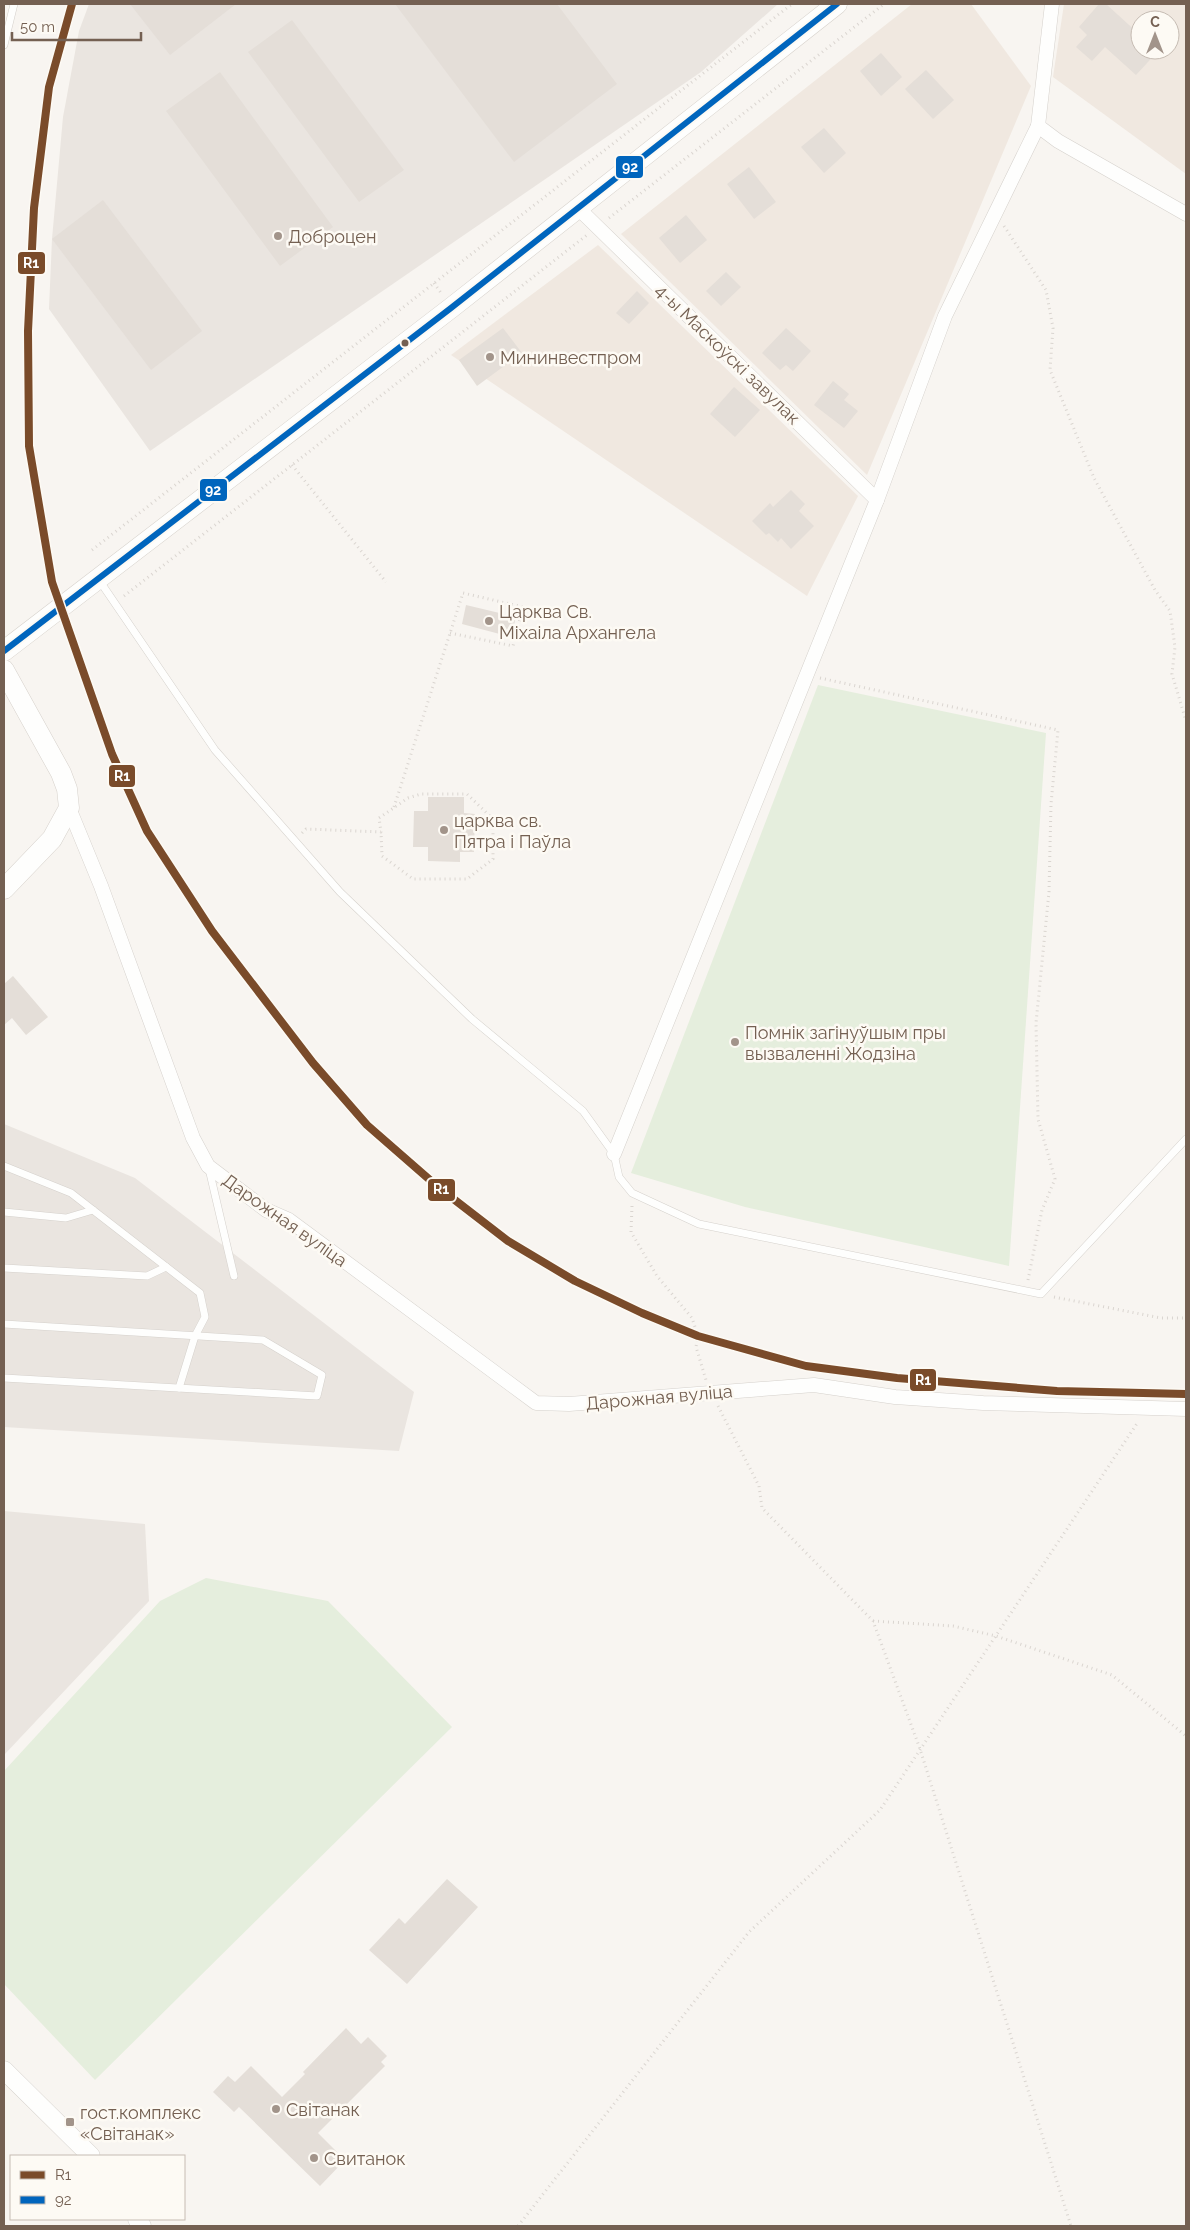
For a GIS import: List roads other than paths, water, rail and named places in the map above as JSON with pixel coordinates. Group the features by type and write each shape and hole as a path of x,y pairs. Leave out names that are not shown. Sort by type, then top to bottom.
{"main road":[{"path":"4,651 579,209 837,4"},
{"path":"4,670 61,773 67,789 69,808 52,839 8,880"}],"street":[{"path":"614,1154 876,500 945,316 1038,126 1052,4"},
{"path":"1038,126 1058,141 1186,214"},
{"name":"4-ы Маскоўскі завулак","path":"579,209 876,500"},
{"path":"69,808 101,886 193,1138 208,1166"},
{"name":"Дарожная вуліца","path":"208,1166 266,1210 289,1220 536,1403 569,1404 814,1385 895,1397 983,1403 1186,1409"},
{"path":"4,2070 90,2155"}],"lane":[{"path":"4,45 14,4"},
{"path":"98,580 215,750 294,841 340,892 472,1019 583,1111 614,1154 620,1176 632,1193 699,1224 1041,1294 1186,1138"},
{"path":"4,1166 71,1193 200,1293 205,1317 194,1336 178,1388"},
{"path":"208,1166 234,1276"},
{"path":"4,1212 66,1218 93,1210"},
{"path":"4,1268 148,1276 166,1267"},
{"path":"4,1324 263,1340 322,1375 317,1396 4,1378"}],"place":[{"name":"Доброцен","path":"278,236"},
{"name":"Мининвестпром","path":"490,357"},
{"name":"Царква Св. Міхаіла Архангела","path":"489,621"},
{"name":"царква св. Пятра і Паўла","path":"444,830"},
{"name":"Помнік загінуўшым пры вызваленні Жодзіна","path":"735,1042"},
{"name":"Світанак","path":"276,2109"},
{"name":"гост.комплекс «Світанак»","path":"70,2122"},
{"name":"Свитанок","path":"314,2158"}]}
